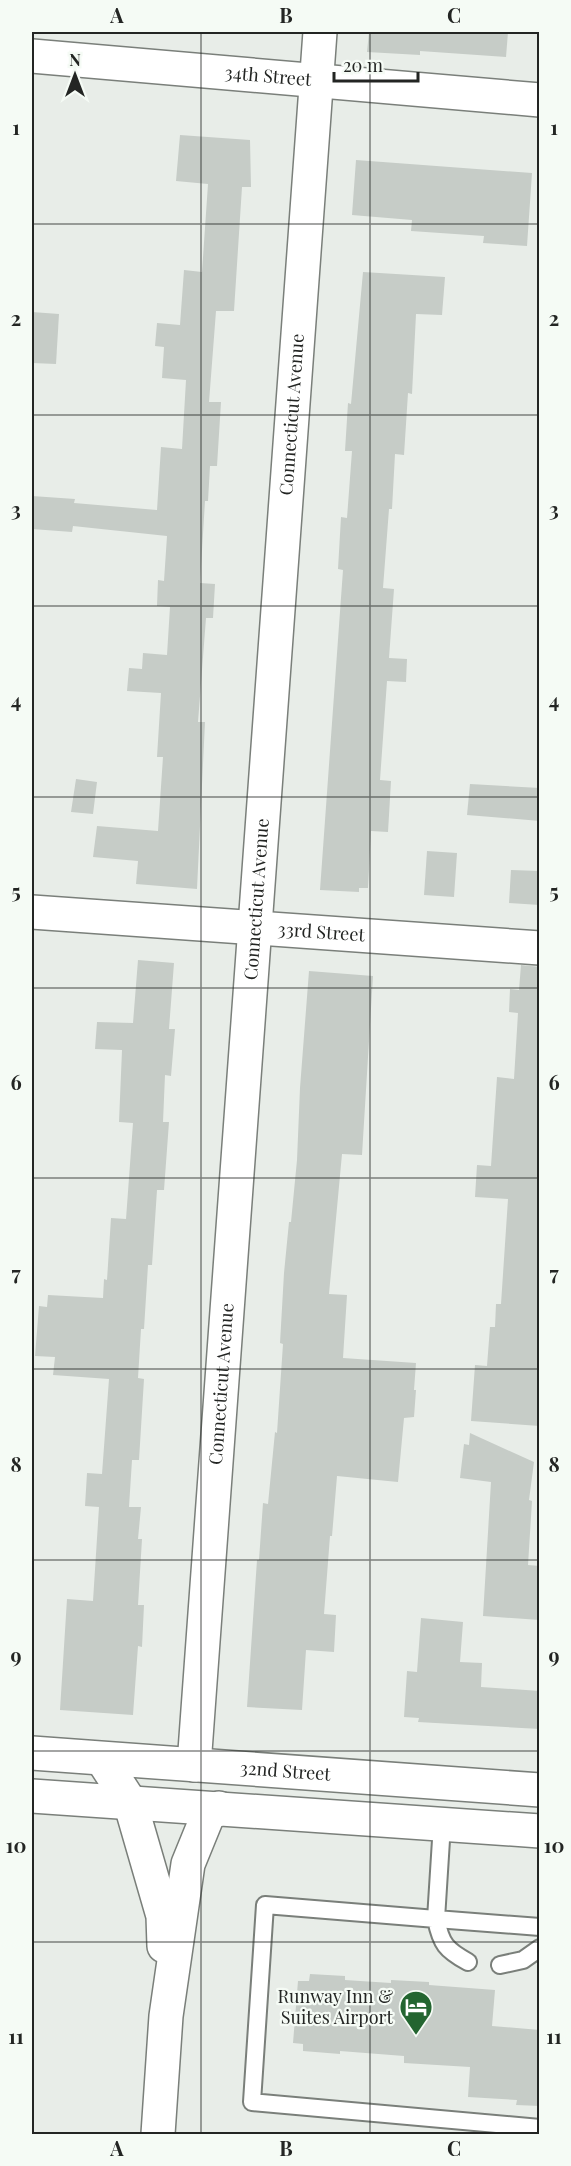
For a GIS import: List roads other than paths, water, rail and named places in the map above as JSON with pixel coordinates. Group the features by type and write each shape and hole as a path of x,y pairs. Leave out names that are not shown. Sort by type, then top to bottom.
{"main road":[{"name":"Connecticut Avenue","path":"194,1765 320,32"},
{"name":"34th Street","path":"32,56 540,100"},
{"name":"33rd Street","path":"32,912 540,948"},
{"name":"32nd Street","path":"32,1753 540,1790"},
{"path":"102,1758 130,1802 163,1916 166,2016"},
{"path":"32,1796 540,1831"},
{"path":"158,2134 166,2016 188,1864 208,1815 219,1808"}],"lane":[{"path":"442,1824 436,1918 440,1938 451,1953 468,1962"},
{"path":"540,1927 266,1905 252,2102 540,2128"},
{"path":"500,1965 523,1960 540,1948"}],"place":[{"name":"Runway Inn & Suites Airport","path":"416,2036"}]}
